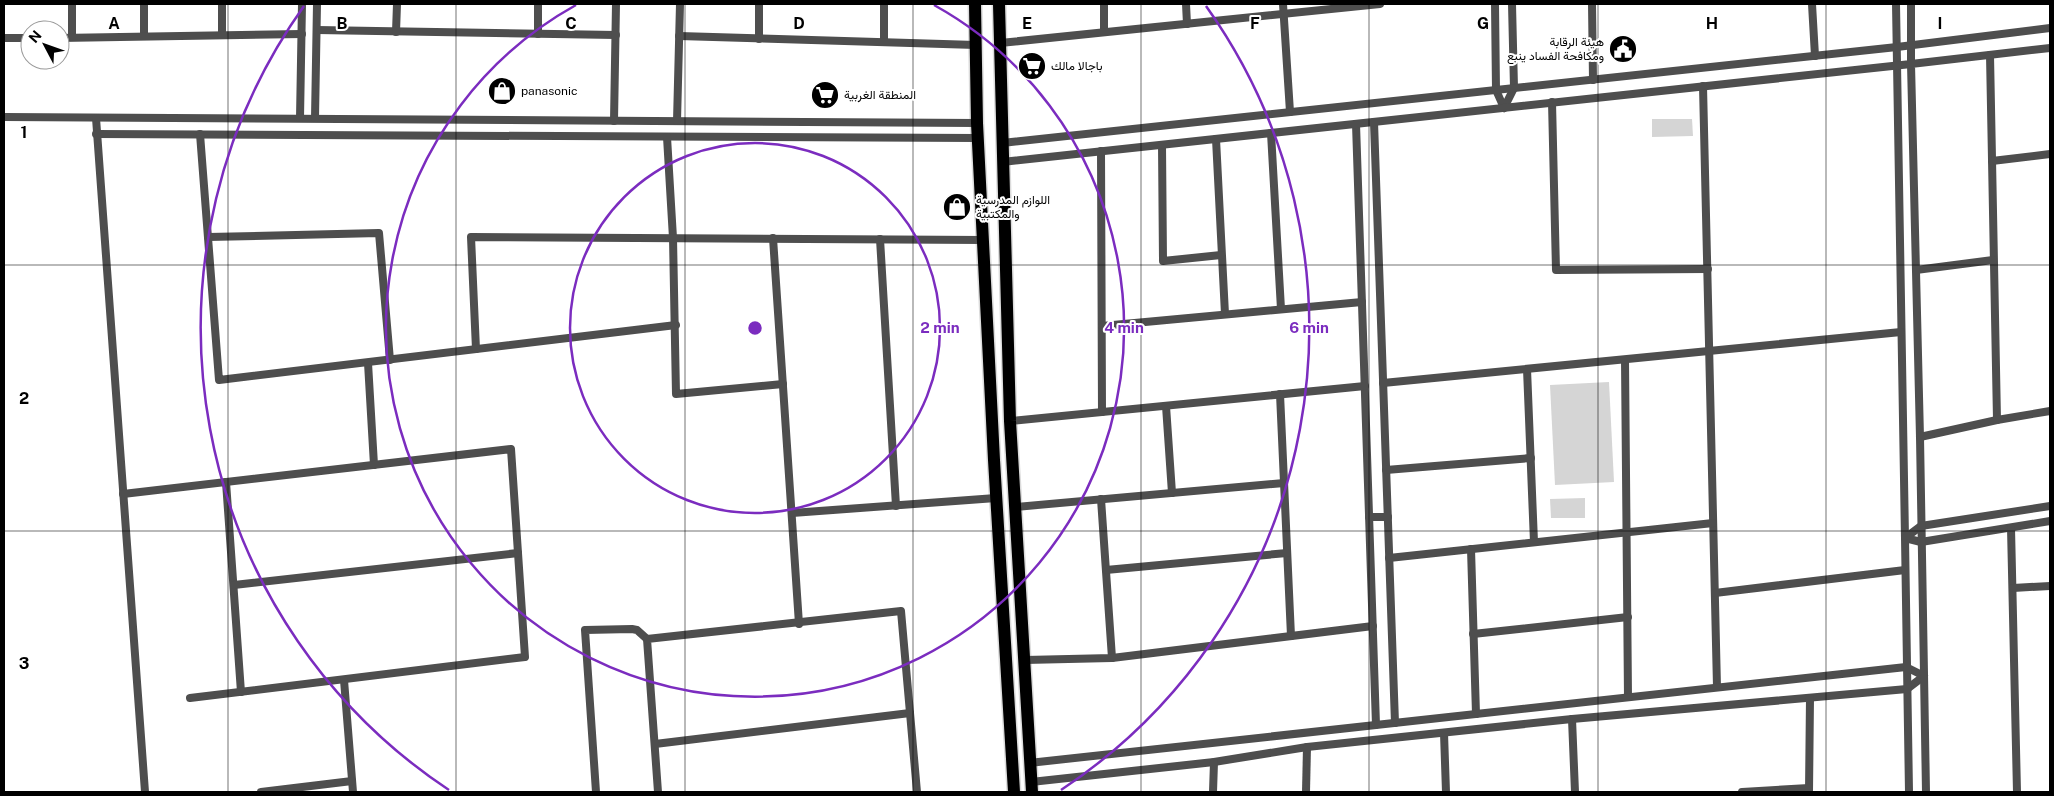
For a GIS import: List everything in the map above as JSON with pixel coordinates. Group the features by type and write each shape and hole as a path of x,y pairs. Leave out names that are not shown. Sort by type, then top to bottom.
{"main road":[{"path":"975,4 977,124 996,498 1014,792"},
{"path":"999,4 1010,421 1031,787"}],"street":[{"path":"72,4 72,37 302,34"},
{"path":"144,4 144,36"},
{"path":"222,4 222,35"},
{"path":"300,118 302,4"},
{"path":"315,118 317,4"},
{"path":"396,32 397,4"},
{"path":"538,4 538,34"},
{"path":"614,121 616,4"},
{"path":"677,121 680,4"},
{"path":"759,4 759,39"},
{"path":"884,4 884,42"},
{"path":"1104,4 1104,32"},
{"path":"1186,4 1187,24"},
{"path":"1283,4 1290,112"},
{"path":"1000,43 1380,4"},
{"path":"1495,4 1496,90 1504,108"},
{"path":"1504,108 1514,88 1512,4"},
{"path":"1592,4 1592,80"},
{"path":"1812,4 1815,56"},
{"path":"1896,4 1909,792"},
{"path":"1910,4 1926,792"},
{"path":"1002,143 1896,48 2050,28"},
{"path":"317,30 616,35"},
{"path":"679,36 976,45"},
{"path":"4,38 20,38"},
{"path":"1002,162 2050,48"},
{"path":"1990,55 1997,420"},
{"path":"1703,86 1717,687"},
{"path":"1552,102 1556,270 1708,269"},
{"path":"4,118 315,118 977,124"},
{"path":"96,118 145,792"},
{"path":"1374,122 1394,723"},
{"path":"1356,124 1376,725"},
{"path":"1271,133 1281,309"},
{"path":"96,134 978,138"},
{"path":"200,134 220,380 676,325"},
{"path":"667,137 673,238 676,394 783,384"},
{"path":"1216,139 1225,314"},
{"path":"1162,145 1163,262 1221,255"},
{"path":"1102,151 1102,412"},
{"path":"1992,161 2050,154"},
{"path":"208,237 379,233 390,360"},
{"path":"476,349 471,237 984,240"},
{"path":"773,238 799,624"},
{"path":"880,239 896,506"},
{"path":"1916,270 1993,260"},
{"path":"1102,326 1362,302"},
{"path":"1383,384 1902,332"},
{"path":"1625,360 1628,697"},
{"path":"368,363 374,465"},
{"path":"1527,369 1534,542"},
{"path":"1010,421 1365,386"},
{"path":"1280,394 1291,636"},
{"path":"1166,406 1172,493"},
{"path":"1920,437 1997,420 2050,411"},
{"path":"123,494 511,449 525,657 190,698"},
{"path":"1386,470 1531,458"},
{"path":"226,482 241,692"},
{"path":"1015,507 1284,483"},
{"path":"792,514 996,498"},
{"path":"1101,500 1112,658"},
{"path":"1905,538 1921,526 2050,506"},
{"path":"1369,517 1388,517"},
{"path":"1905,538 1922,542 2050,522"},
{"path":"1389,558 1713,523"},
{"path":"2010,528 2018,792"},
{"path":"1471,549 1476,714"},
{"path":"234,585 518,553"},
{"path":"1106,570 1287,553"},
{"path":"1715,592 1905,570"},
{"path":"2013,588 2050,586"},
{"path":"647,639 799,624 901,611 917,792"},
{"path":"1474,634 1628,617"},
{"path":"1024,660 1112,658 1373,626"},
{"path":"596,792 585,630 632,629 637,630 647,639 658,792"},
{"path":"1030,763 1906,667 1924,676"},
{"path":"1031,787 1214,762 1307,747 1572,719 1907,689 1924,676"},
{"path":"344,680 353,792"},
{"path":"1742,792 1809,790 1810,698"},
{"path":"655,744 910,713"},
{"path":"1572,719 1575,792"},
{"path":"1444,733 1446,792"},
{"path":"1306,792 1307,747"},
{"path":"1212,792 1214,762"},
{"path":"261,792 352,781"}],"shaded area":[{"path":"1652,119 1692,119 1693,136 1652,137"},
{"path":"1609,382 1614,482 1555,485 1550,385"},
{"path":"1585,498 1585,518 1551,518 1550,499"}],"place":[{"name":"هيئة الرقابة ومكافحة الفساد ينبع","path":"1623,49"},
{"name":"باجالا مالك","path":"1032,66"},
{"name":"panasonic","path":"502,91"},
{"name":"المنطقة الغربية","path":"825,95"},
{"name":"اللوازم المدرسية والمكتبية","path":"957,207"}]}
